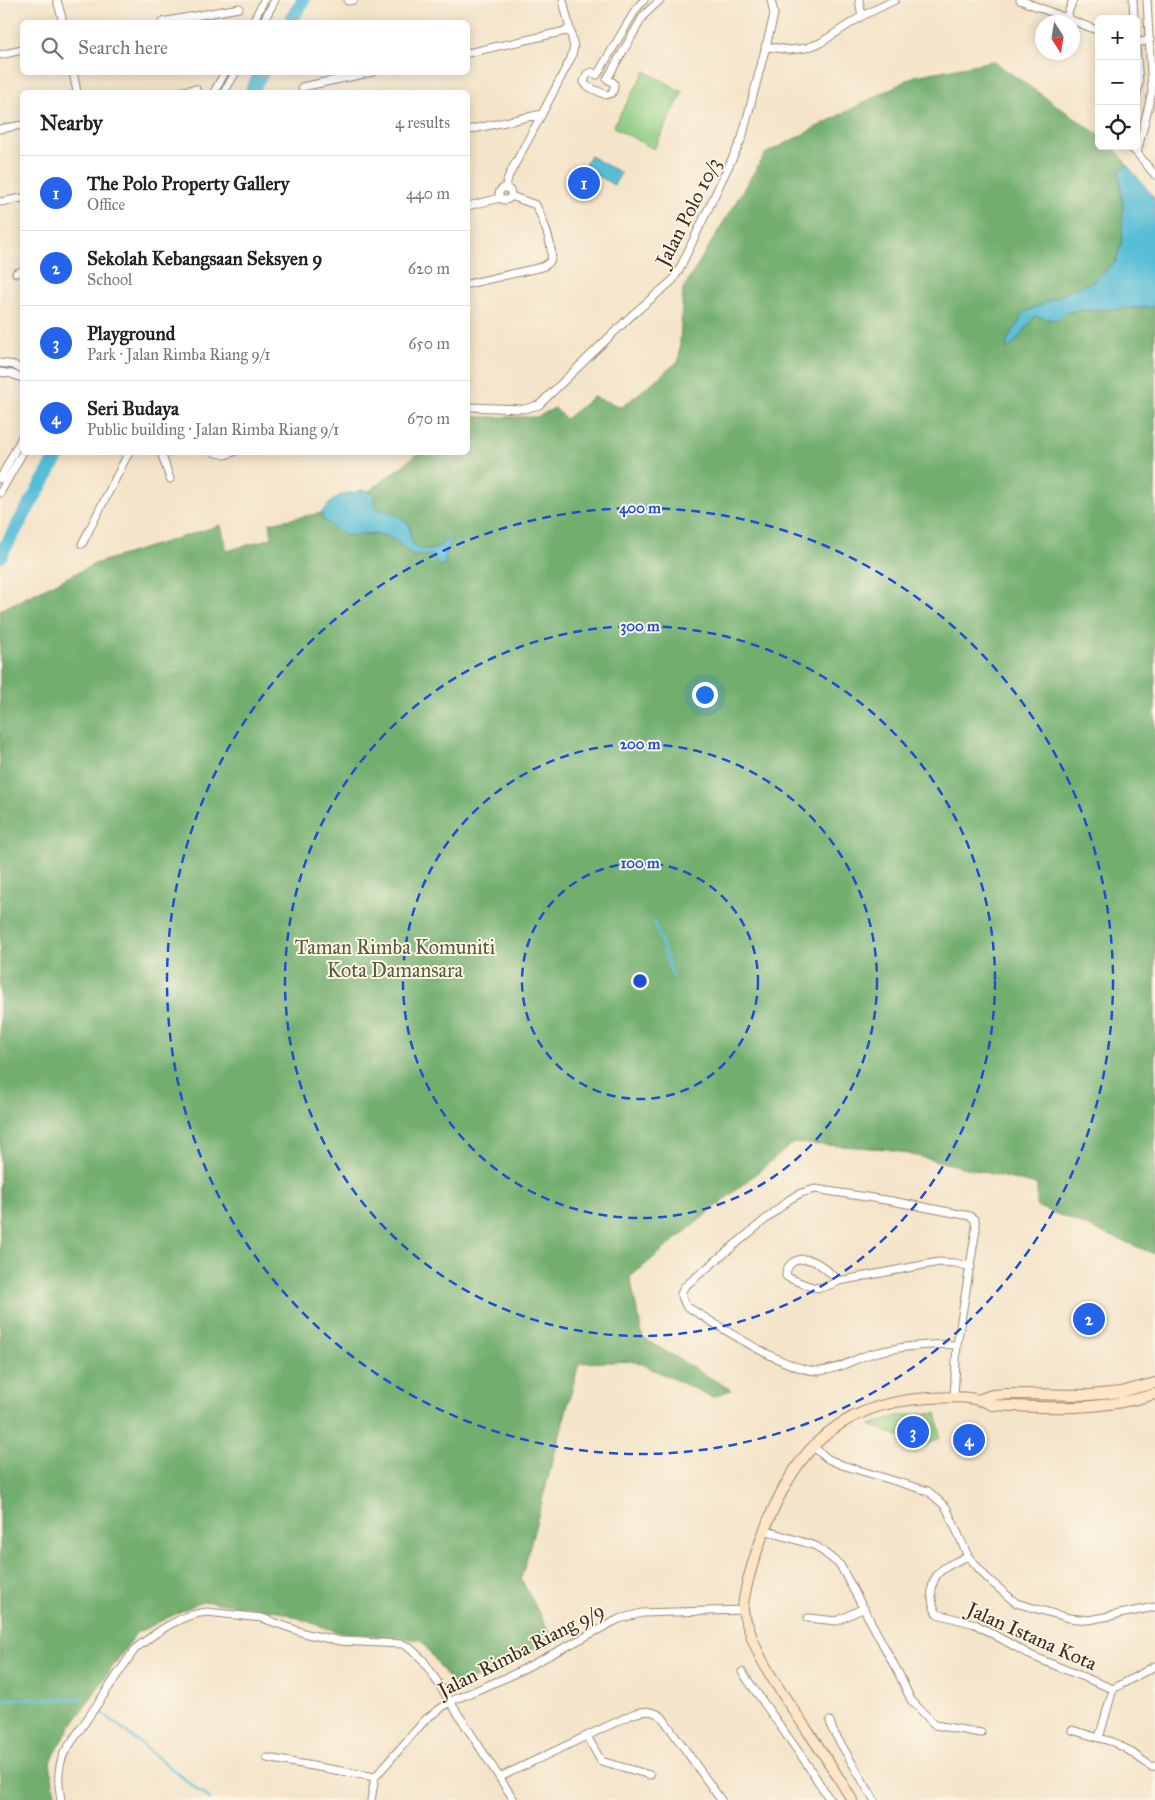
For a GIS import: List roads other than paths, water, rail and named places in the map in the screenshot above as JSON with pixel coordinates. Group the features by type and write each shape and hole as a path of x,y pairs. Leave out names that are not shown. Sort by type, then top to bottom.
{"street":[{"path":"57,0 62,20"},
{"path":"254,20 264,0"},
{"path":"264,20 275,0"},
{"path":"505,188 509,175 571,58 574,47 563,0"},
{"path":"598,75 636,9 644,0"},
{"path":"607,79 644,15 660,0"},
{"name":"Jalan Polo 10/3","path":"470,407 524,409 540,405 632,315 672,281 742,138 774,14 772,0"},
{"path":"859,0 862,16"},
{"path":"765,46 789,50 806,48 820,43 862,16 895,0"},
{"path":"1020,0 1058,15"},
{"path":"1067,15 1073,0"},
{"path":"1133,0 1134,15"},
{"path":"1137,153 1152,92 1147,0"},
{"path":"173,20 239,8"},
{"path":"1080,24 1095,29"},
{"path":"470,52 570,30"},
{"path":"1140,42 1150,40"},
{"path":"0,55 20,50"},
{"path":"589,72 607,79 615,86 612,93 608,95 585,84 584,79 589,72"},
{"path":"74,75 77,90"},
{"path":"215,90 223,75"},
{"path":"225,90 234,75"},
{"path":"302,87 359,75"},
{"path":"190,90 196,89"},
{"path":"470,130 542,114"},
{"path":"0,129 20,124"},
{"path":"1132,150 1155,174"},
{"path":"505,188 509,189 511,196"},
{"path":"500,198 500,189 505,188"},
{"path":"470,206 500,198 506,200 511,196"},
{"path":"470,284 542,267 548,264 551,259 548,234 536,205 511,196"},
{"path":"0,202 20,198"},
{"path":"0,363 14,365 20,369"},
{"path":"0,372 20,377"},
{"path":"0,479 20,441"},
{"path":"0,493 21,455"},
{"path":"82,544 127,455"},
{"path":"162,455 170,478"},
{"path":"954,1396 957,1345 976,1229 974,1220 970,1216 892,1200 815,1189 790,1199 684,1287 681,1294 686,1306 766,1353 789,1364 816,1371 834,1368 874,1353 939,1344 957,1345"},
{"path":"839,1281 812,1260 795,1261 789,1265 786,1272 789,1278 818,1289 826,1288 839,1281 939,1262 971,1267"},
{"path":"981,1399 992,1395 1090,1396 1121,1392 1155,1383"},
{"path":"852,1800 820,1748 765,1668 738,1610 764,1530 784,1486 812,1446 834,1427 873,1407 912,1399 954,1396 981,1399 992,1405 1036,1408 1124,1403 1155,1394"},
{"path":"1036,1408 1037,1396"},
{"path":"812,1446 828,1459 842,1465 928,1491 946,1507 968,1556 986,1578 1016,1602 1069,1618 1089,1620 1155,1607"},
{"path":"764,1530 816,1546 840,1565 911,1700 936,1725 981,1733"},
{"name":"Jalan Istana Kota","path":"968,1556 946,1567 936,1576 932,1592 932,1605 937,1614 974,1624 1032,1656 1112,1689 1155,1666"},
{"path":"808,1618 837,1621 864,1608"},
{"name":"Jalan Rimba Riang 9/9","path":"374,1777 426,1719 451,1701 510,1676 619,1619 642,1613 738,1610"},
{"path":"61,1800 58,1782 59,1767 64,1753 135,1649 147,1639 185,1617 198,1613 262,1618 307,1634 340,1641 410,1646 423,1660 451,1701 514,1800"},
{"path":"742,1672 830,1800"},
{"path":"1100,1738 1112,1689"},
{"path":"500,1777 645,1710 656,1712 662,1717 721,1800"},
{"path":"830,1721 832,1729 874,1800"},
{"path":"1072,1730 1120,1746 1152,1767 1155,1766"},
{"path":"587,1736 601,1761 650,1775"},
{"path":"267,1758 374,1777 371,1800"}],"water":[{"path":"590,156 621,173 614,185 593,173 583,175 581,172"},
{"path":"1127,165 1155,199 1155,307 1070,311 1054,320 1035,316 1014,344 1006,349 1008,339 1025,312 1093,281 1116,262 1122,240 1123,204 1119,172"},
{"path":"361,490 369,491 374,495 377,510 390,512 409,524 411,539 416,548 432,550 452,538 451,544 446,550 445,565 439,566 432,555 413,556 395,541 384,535 345,535 323,520 321,513 338,497"}],"waterway":[{"path":"291,20 303,0"},
{"path":"252,90 260,75"},
{"path":"0,556 58,455"},
{"path":"654,922 673,977"},
{"path":"0,1699 84,1699"},
{"path":"103,1713 210,1800"}],"place":[{"name":"The Polo Property Gallery","path":"584,183"},
{"name":"Sekolah Kebangsaan Seksyen 9","path":"1089,1319"},
{"name":"Playground","path":"913,1432"},
{"name":"Seri Budaya","path":"969,1440"}],"park label":[{"name":"Taman Rimba Komuniti Kota Damansara","path":"395,958"}]}
